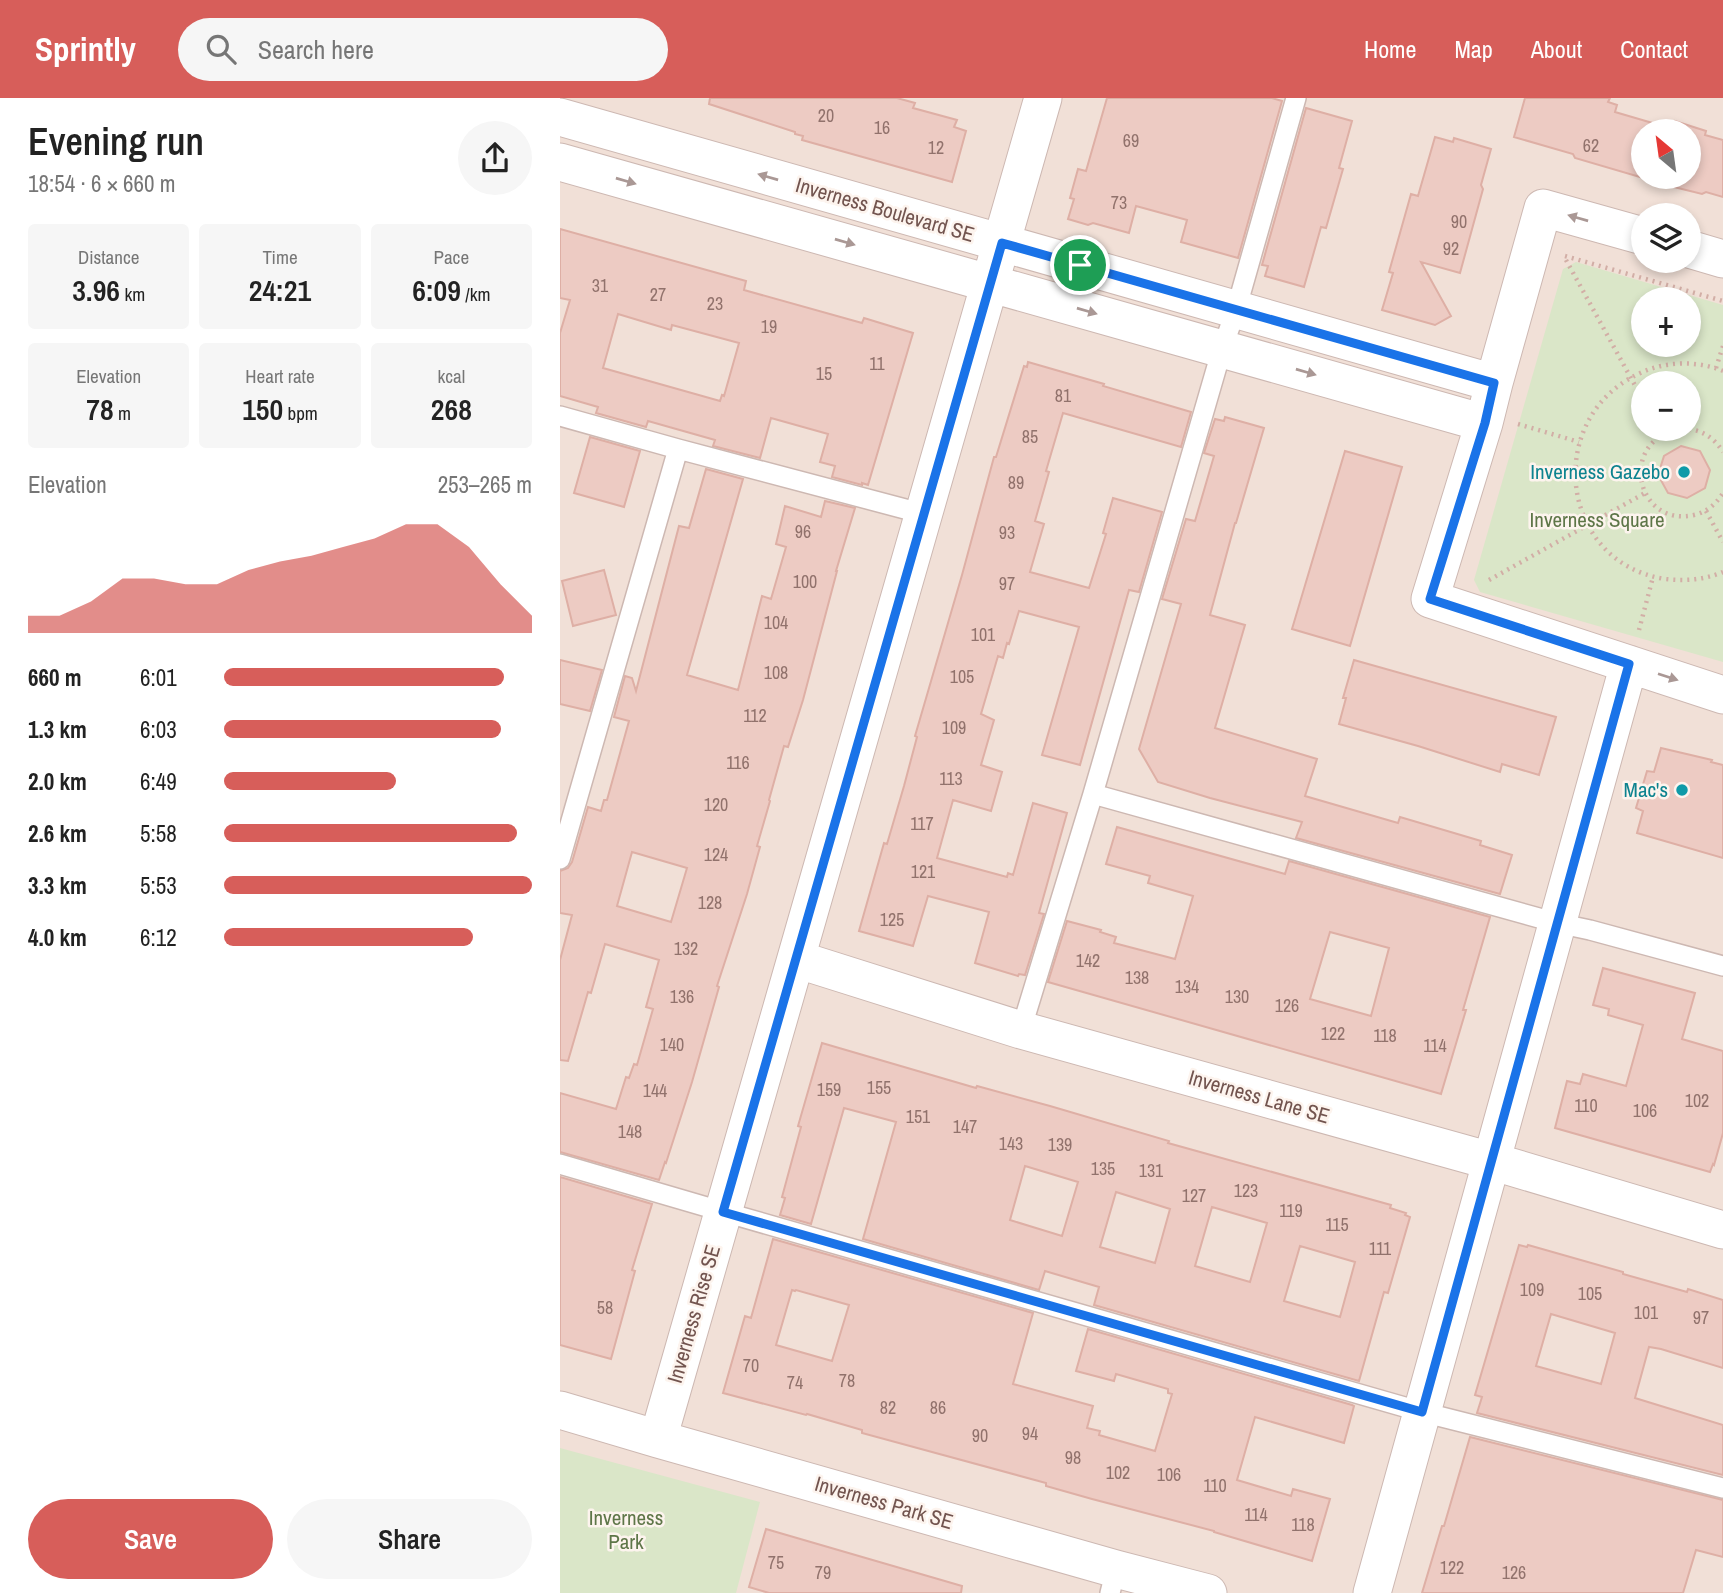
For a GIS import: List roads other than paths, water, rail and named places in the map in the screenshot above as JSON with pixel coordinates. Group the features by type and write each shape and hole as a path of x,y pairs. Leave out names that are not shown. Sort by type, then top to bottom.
{"street":[{"name":"Inverness Rise SE","path":"658,1439 1043,98"},
{"name":"Inverness Boulevard SE","path":"560,117 1494,383"},
{"name":"Inverness Boulevard SE","path":"560,162 1222,349 1499,423"},
{"path":"1631,233 1543,208 1494,383 1499,423 1430,599 1633,650 1723,695"},
{"path":"1701,253 1723,259"},
{"path":"1372,1593 1633,650"},
{"name":"Inverness Lane SE","path":"796,959 1021,1030 1491,1161 1723,1230"},
{"name":"Inverness Park SE","path":"560,1410 1113,1581 1208,1593"}],"lane":[{"path":"1021,1030 1093,794 1222,349 1236,310 1296,98"},
{"path":"560,416 924,514"},
{"path":"560,859 678,449"},
{"path":"1093,794 1557,923 1723,966"},
{"path":"560,1164 1422,1412 1723,1488"}],"place":[{"name":"Inverness Gazebo","path":"1684,472"},
{"name":"Mac's","path":"1682,790"}],"park label":[{"name":"Inverness Square","path":"1597,520"},
{"name":"Inverness Park","path":"626,1530"}]}
